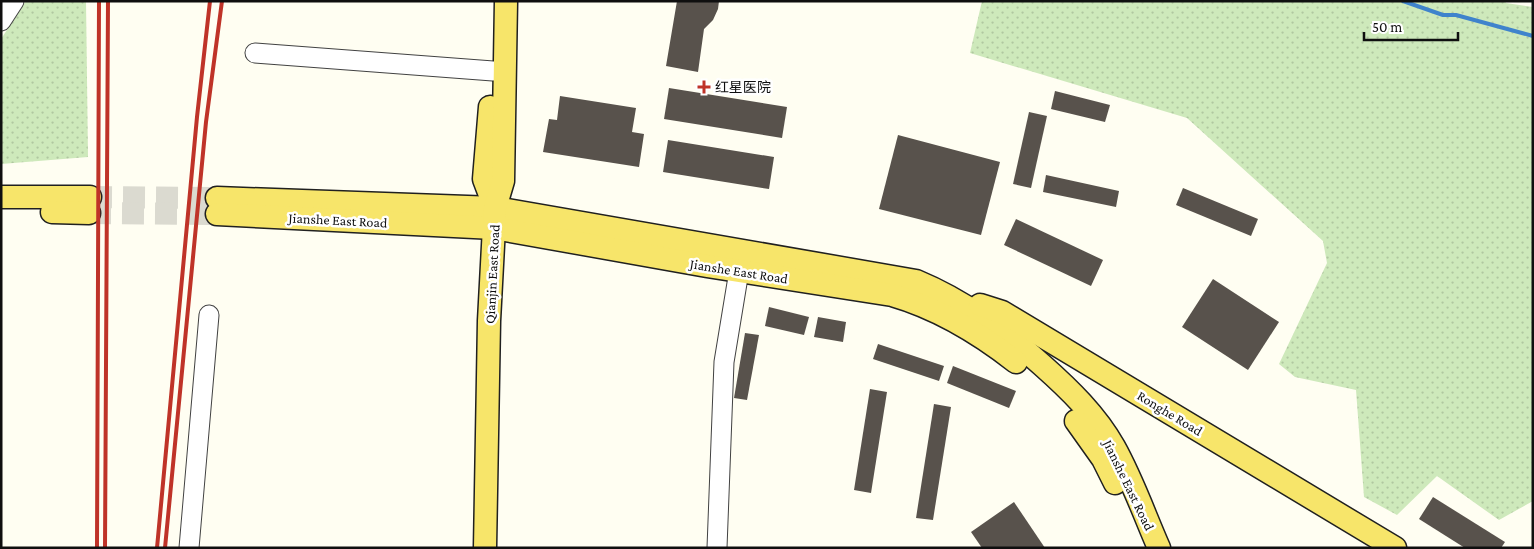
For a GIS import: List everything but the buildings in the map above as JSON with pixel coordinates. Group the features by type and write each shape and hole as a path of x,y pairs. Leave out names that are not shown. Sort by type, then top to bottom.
{"main road":[{"path":"217,206 495,218 484,179 493,71 496,1"},
{"name":"Qianjin East Road","path":"485,548 489,321 495,218 503,181 506,1"},
{"path":"1,197 90,205 1,212"},
{"name":"Jianshe East Road","path":"495,218 739,271 899,297 914,301 950,318 994,344 1030,373 1058,400 1083,429 1103,459 1123,498 1144,548"},
{"name":"Jianshe East Road","path":"495,218 916,281 939,291 990,321 1064,385 1095,418 1114,447 1159,548"},
{"name":"Ronghe Road","path":"939,291 1002,312 1395,548"}],"street":[{"path":"1,21 14,1"},
{"path":"255,53 493,71"},
{"path":"717,548 724,362 739,271"},
{"path":"188,548 209,315"}],"green space":[{"path":"26,1 86,1 88,157 1,164 1,39"},
{"path":"982,1 1505,1 1506,3 1533,7 1533,501 1499,520 1437,476 1397,515 1364,497 1356,390 1295,377 1279,364 1327,263 1323,241 1187,118 970,53"}],"waterway":[{"path":"1403,1 1443,15 1456,15 1533,36"}],"tunnel":[{"path":"90,197 217,198"},
{"path":"89,213 217,214"}],"railway":[{"path":"97,548 99,1"},
{"path":"105,548 108,1"},
{"path":"157,548 197,117 210,1"},
{"path":"165,548 206,122 222,1"}],"place":[{"name":"红星医院","path":"704,87"}]}
